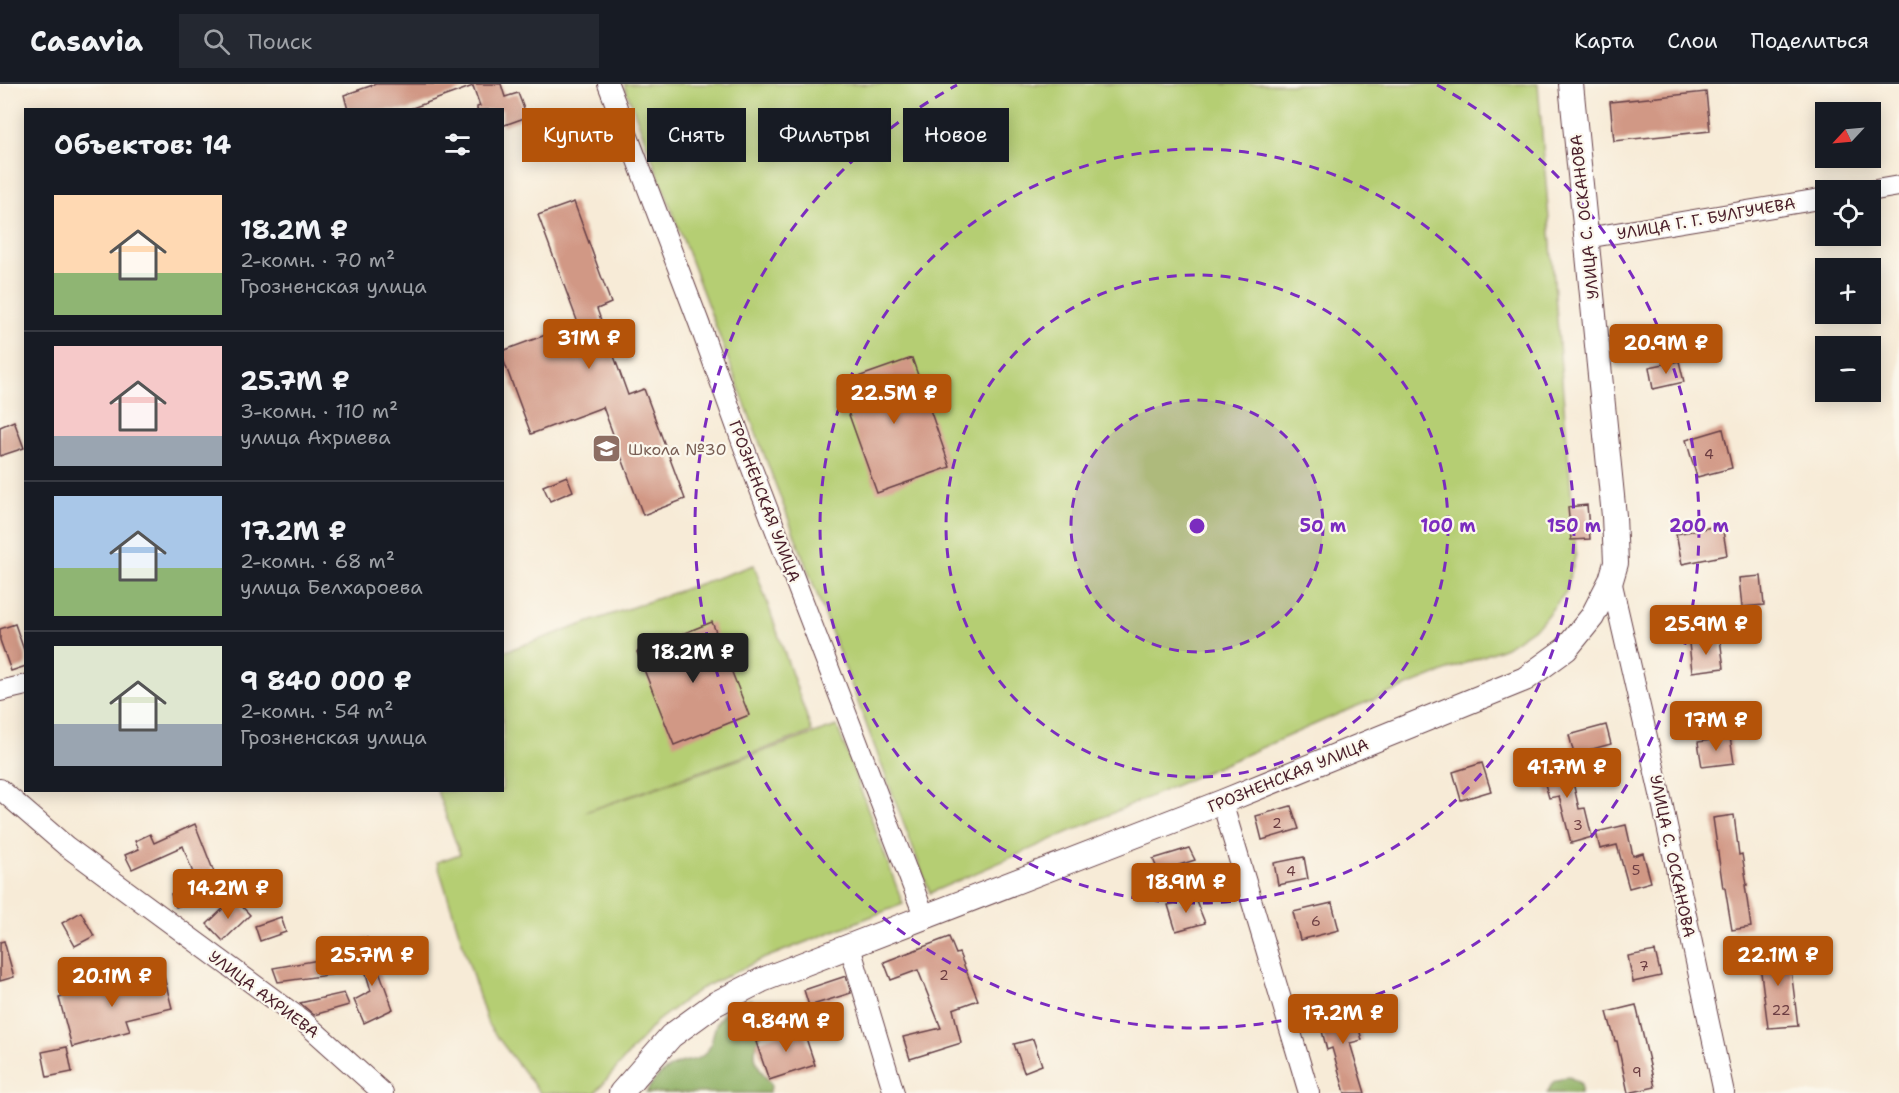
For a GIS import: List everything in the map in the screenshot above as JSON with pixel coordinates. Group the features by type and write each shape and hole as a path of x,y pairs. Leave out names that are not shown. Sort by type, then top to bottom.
{"street":[{"name":"ГРОЗНЕНСКАЯ УЛИЦА","path":"608,84 753,472 925,918"},
{"name":"УЛИЦА С. ОСКАНОВА","path":"1571,84 1614,516 1616,562 1611,580 1663,807 1724,1093"},
{"path":"1881,189 1899,186"},
{"name":"УЛИЦА Г. Г. БУЛГУЧЕВА","path":"1586,238 1815,200"},
{"name":"ГРОЗНЕНСКАЯ УЛИЦА","path":"621,1093 670,1036 715,1004 762,980 1222,802 1525,679 1566,649 1592,617 1611,580"},
{"path":"0,691 24,685"},
{"name":"УЛИЦА АХРИЕВА","path":"0,789 66,846 302,1020 383,1093"},
{"path":"1222,802 1309,1093"},
{"path":"850,947 894,1093"}],"green space":[{"path":"624,84 1538,84 1576,554 1566,592 1540,624 1506,647 1352,708 930,893 654,162 746,162 746,108 647,108 647,145"},
{"path":"754,565 812,732 585,812 837,726 903,904 760,960 700,989 657,1021 595,1093 540,1093 488,1025 437,862 460,854 437,792 504,792 504,652"},
{"path":"750,999 766,1010 755,1055 757,1063 772,1085 769,1093 646,1093 652,1083 665,1071 706,1053 720,1018 731,1008"},
{"path":"1568,1076 1581,1084 1581,1093 1547,1093 1553,1082"}],"building":[{"path":"376,84 501,84 505,97 518,93 524,108 522,119 504,125 504,108 477,108 480,106 473,86 412,108 347,108 344,95"},
{"path":"1706,92 1710,131 1614,141 1610,102"},
{"path":"574,202 611,303 597,309 628,395 644,389 685,499 643,515 603,407 531,434 504,361 504,350 578,323 538,215"},
{"path":"912,358 950,467 877,493 838,384"},
{"path":"1679,361 1684,382 1653,389 1649,367"},
{"path":"14,421 24,448 0,456 0,427"},
{"path":"1723,429 1732,468 1697,477 1686,440"},
{"path":"567,476 573,491 550,501 543,486"},
{"path":"1587,505 1590,539 1571,540 1568,507"},
{"path":"1722,525 1727,555 1682,564 1676,534"},
{"path":"1761,576 1764,605 1742,607 1739,578"},
{"path":"712,622 749,715 674,745 637,652"},
{"path":"15,624 24,650 24,667 11,671 0,640 0,629"},
{"path":"1720,639 1724,668 1692,672 1689,643"},
{"path":"1606,725 1611,744 1574,754 1569,735"},
{"path":"1730,737 1734,763 1702,767 1698,742"},
{"path":"1568,760 1579,809 1585,808 1592,837 1571,843 1559,796 1549,798 1540,767"},
{"path":"1482,763 1491,791 1461,800 1453,772"},
{"path":"1291,806 1299,829 1262,840 1256,816"},
{"path":"1734,815 1739,855 1742,854 1747,885 1745,885 1751,927 1732,930 1725,888 1723,888 1713,818"},
{"path":"195,824 221,890 176,907 171,894 197,884 183,846 132,869 125,855 139,849 135,841 150,834 154,843"},
{"path":"1626,825 1633,856 1643,853 1651,882 1629,888 1617,845 1600,849 1596,832"},
{"path":"1189,848 1195,860 1179,865 1182,874 1162,880 1153,859"},
{"path":"1304,857 1308,879 1278,885 1274,863"},
{"path":"234,898 250,915 223,941 207,924"},
{"path":"1195,898 1205,923 1176,931 1168,905"},
{"path":"1332,903 1339,930 1300,940 1293,912"},
{"path":"81,912 94,936 75,946 62,923"},
{"path":"281,917 286,932 260,941 255,926"},
{"path":"949,937 956,954 959,953 978,1000 953,1009 961,1043 910,1059 903,1037 941,1028 918,970 891,980 884,962"},
{"path":"367,938 393,1009 364,1023 354,1000 371,991 365,970 363,971 357,956 363,956 360,940"},
{"path":"4,941 14,977 0,981 0,942"},
{"path":"1788,945 1798,1026 1768,1028 1758,949"},
{"path":"1655,951 1661,976 1633,982 1628,956"},
{"path":"330,958 336,974 278,982 273,968"},
{"path":"163,973 172,1008 126,1019 130,1031 72,1047 59,998 116,981 117,983"},
{"path":"846,976 851,993 809,1006 804,990"},
{"path":"344,993 349,1005 314,1015 300,1003"},
{"path":"1636,1005 1655,1087 1628,1093 1617,1041 1615,1041 1607,1012"},
{"path":"1353,1006 1362,1040 1350,1043 1365,1093 1345,1093 1332,1048 1327,1050 1318,1016"},
{"path":"802,1026 815,1065 769,1080 756,1042"},
{"path":"1033,1039 1042,1065 1024,1072 1014,1044"},
{"path":"67,1047 72,1072 47,1077 42,1052"}],"place":[{"name":"Школа №30","path":"607,449"}]}
